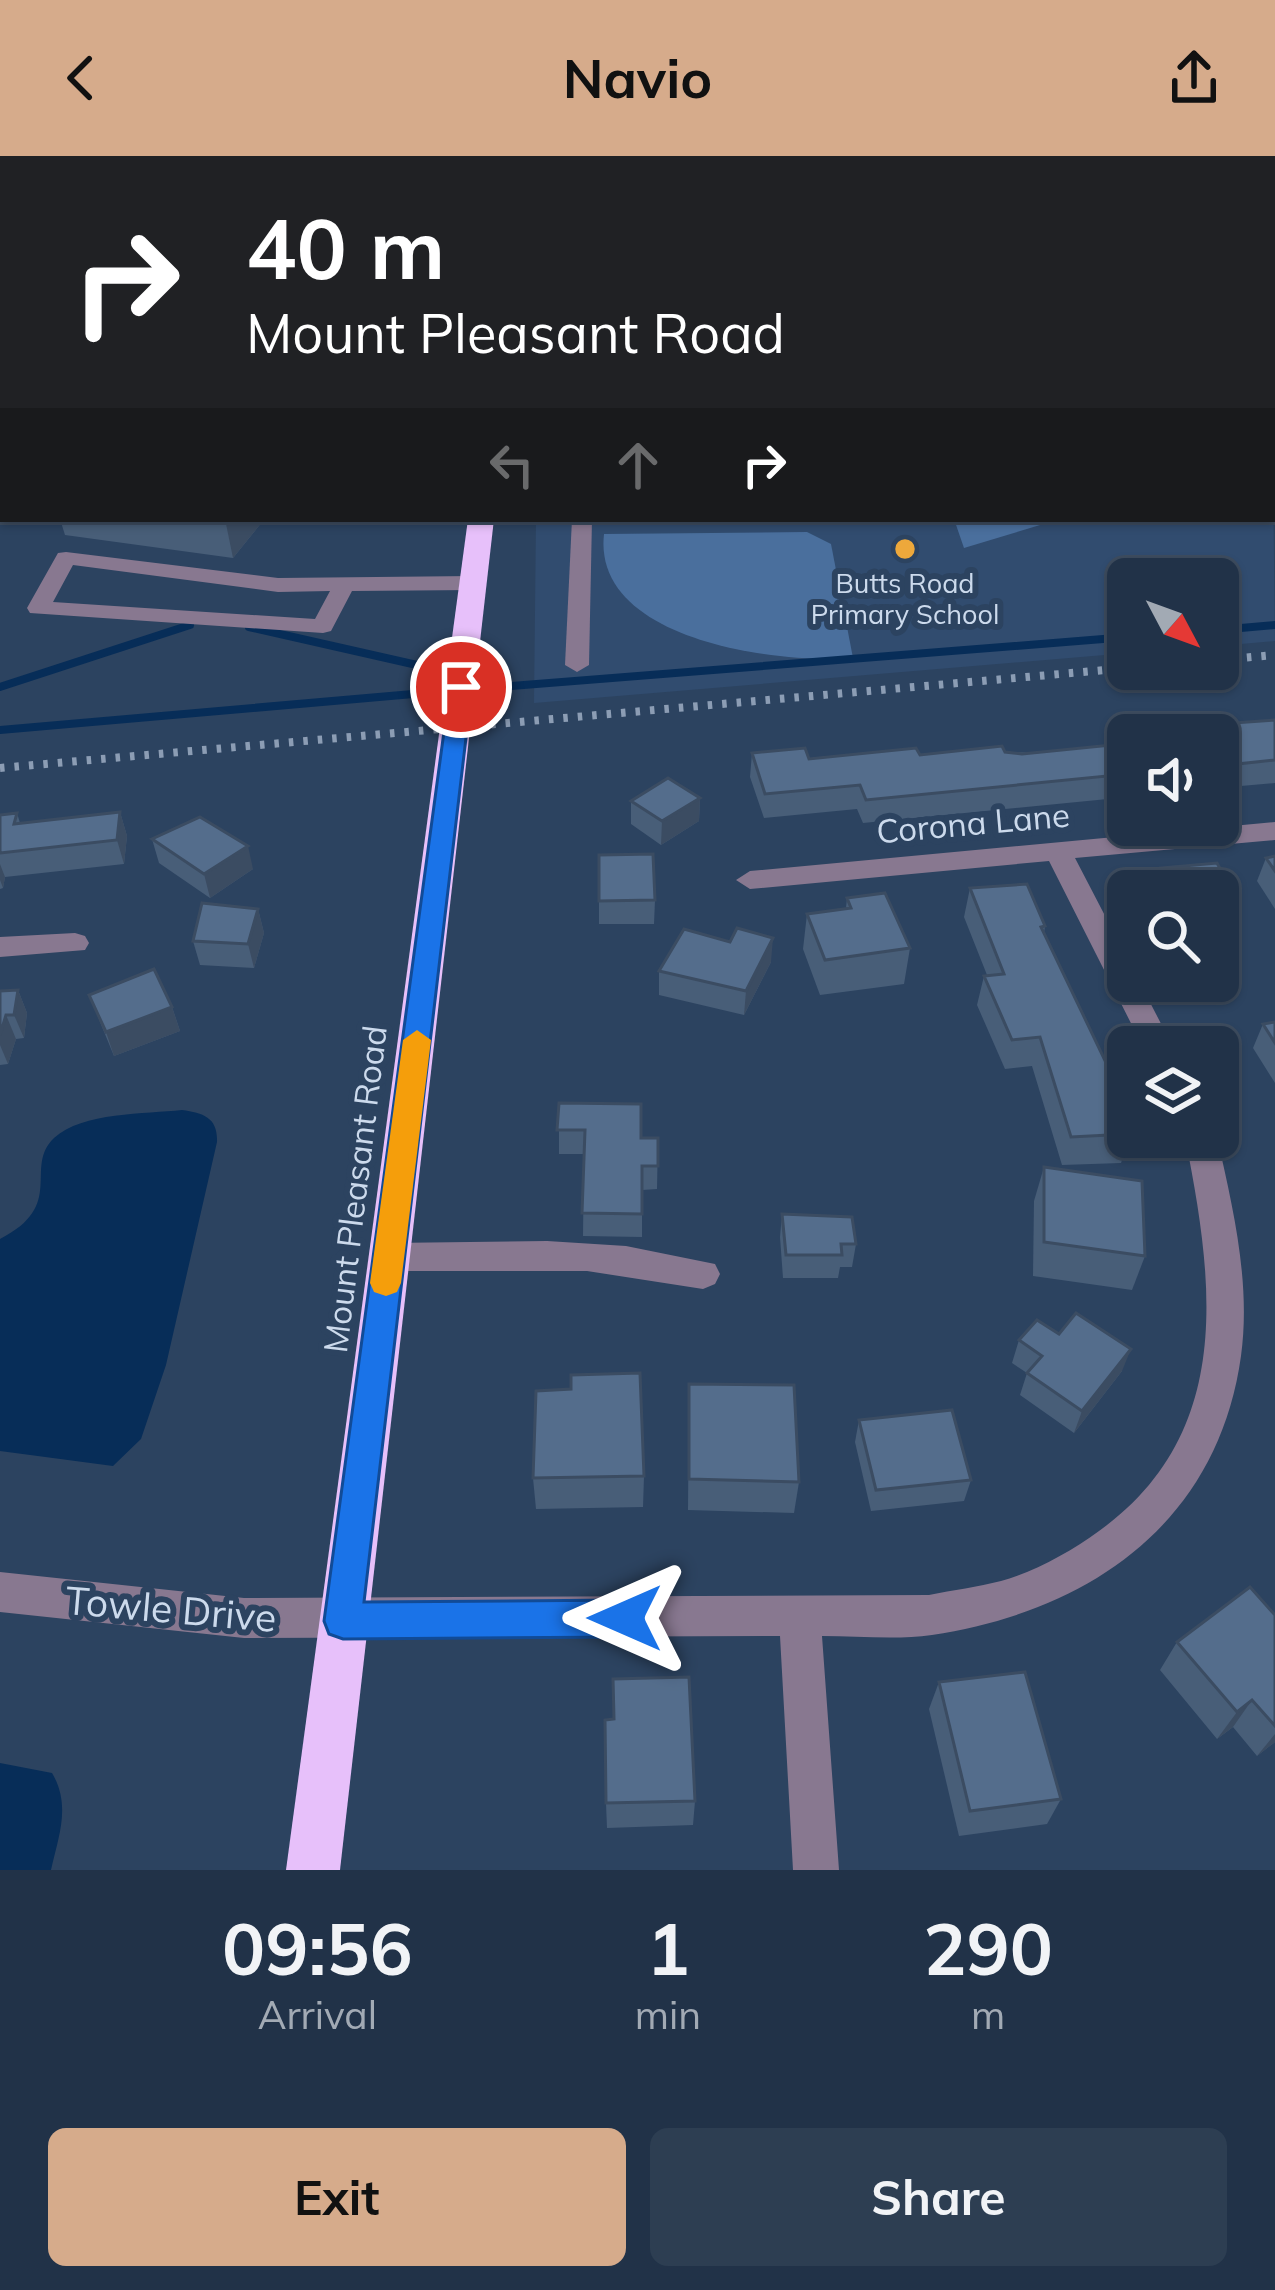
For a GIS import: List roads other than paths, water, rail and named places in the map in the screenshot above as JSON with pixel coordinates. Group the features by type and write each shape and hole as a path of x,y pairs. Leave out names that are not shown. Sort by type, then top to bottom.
{"highway":[{"name":"Mount Pleasant Road","path":"314,1870 481,522"}],"street":[{"path":"577,665 582,522"},
{"path":"344,585 323,626 38,608 66,559 278,585 473,583"},
{"name":"Corona Lane","path":"750,880 1275,830"},
{"path":"1058,852 1147,1026"},
{"path":"0,946 75,943"},
{"name":"Towle Drive","path":"0,1592 244,1618 343,1621 929,1615 1010,1598 1087,1563 1146,1520 1194,1454 1212,1418 1226,1362 1228,1310 1204,1158"},
{"path":"389,1257 585,1257 654,1262 703,1274"},
{"path":"800,1619 817,1870"}],"waterway":[{"path":"0,687 190,625"},
{"path":"1239,628 1275,625"},
{"path":"249,627 439,670"},
{"path":"486,688 1107,639"},
{"path":"0,730 436,692"}],"railway":[{"path":"1239,658 1275,655"},
{"path":"0,768 1107,670"}],"place":[{"name":"Butts Road Primary School","path":"905,549"}]}
